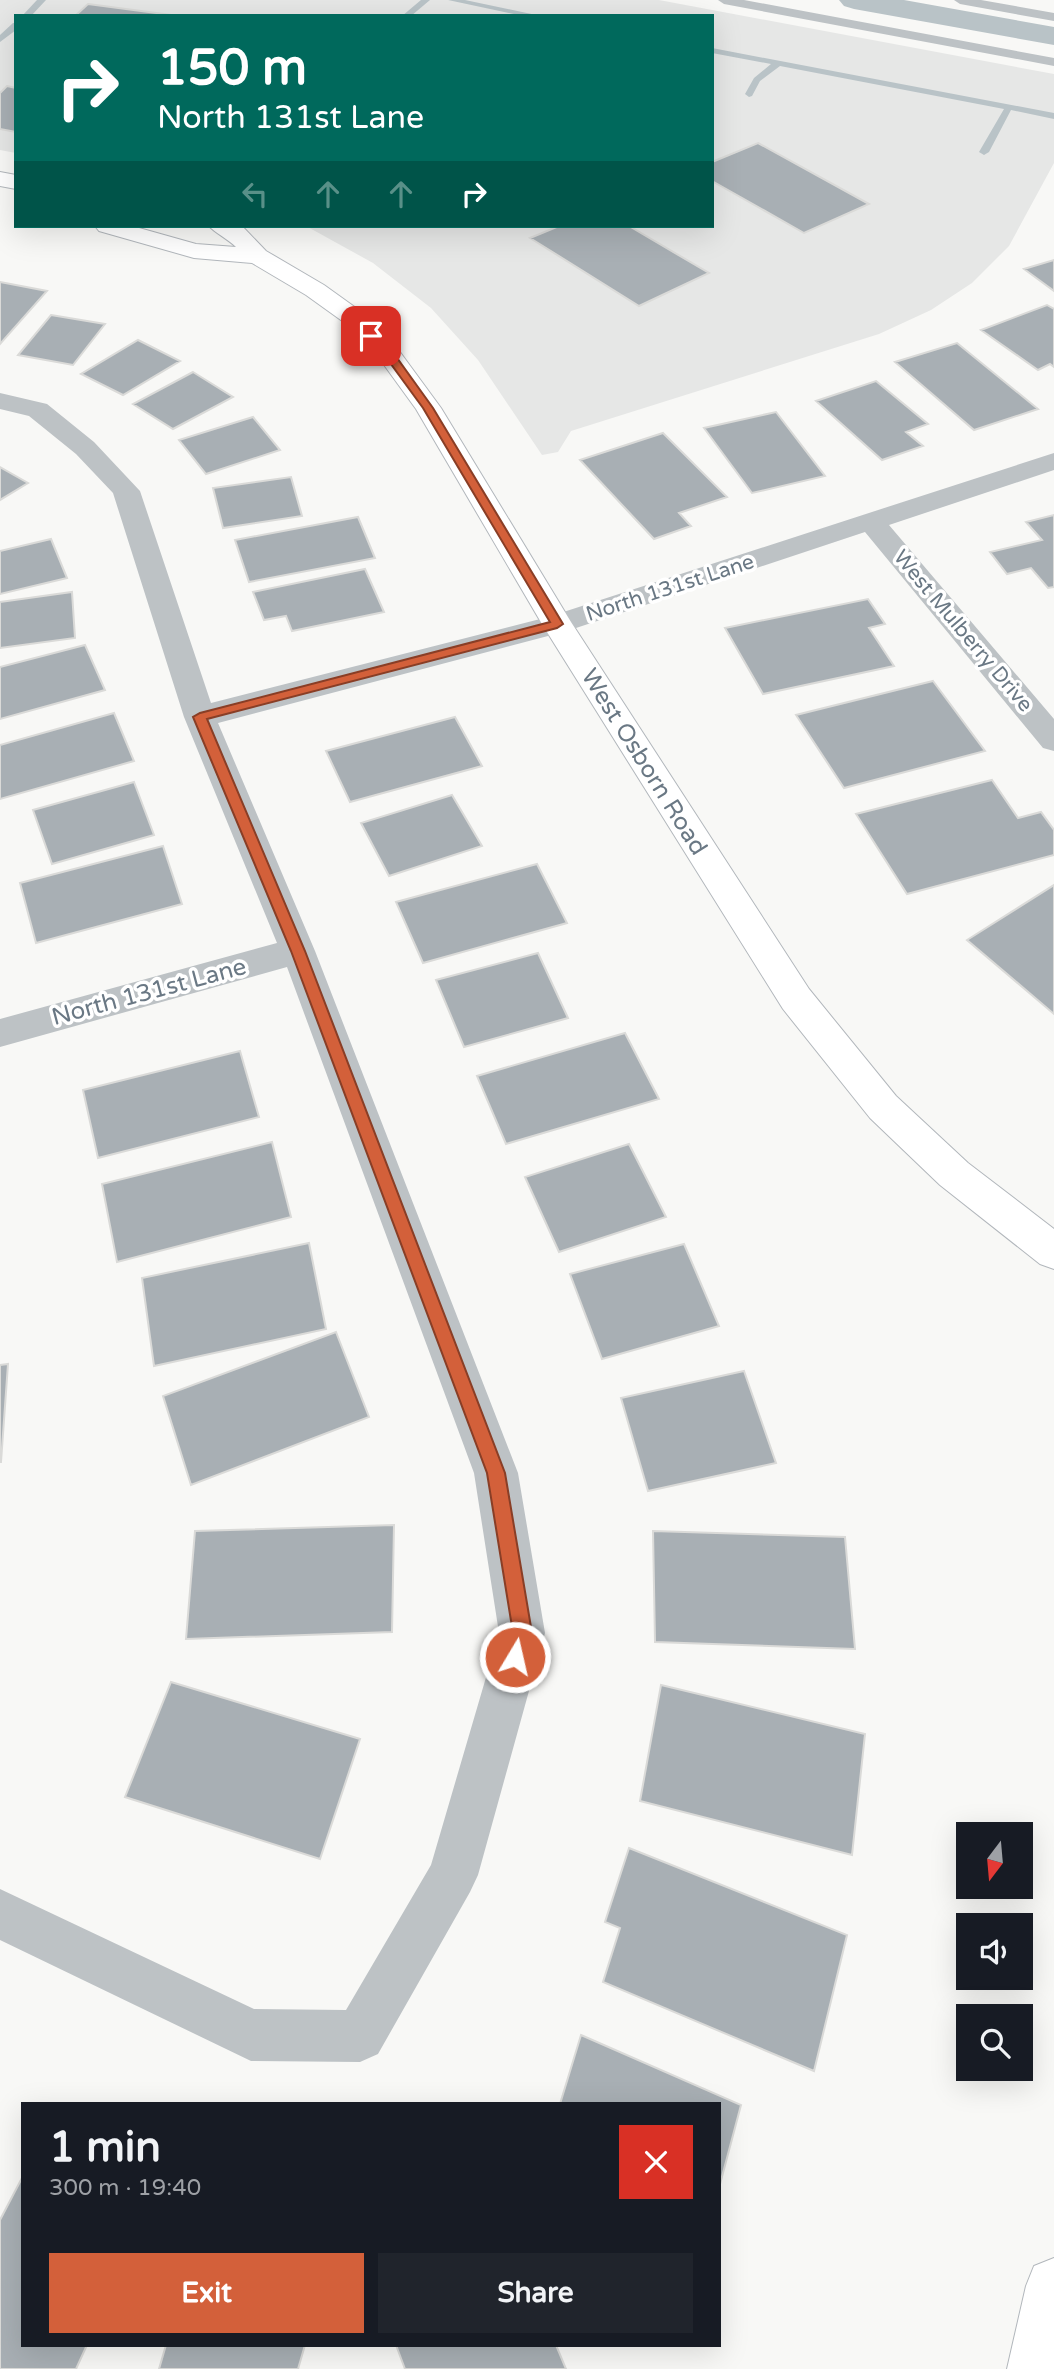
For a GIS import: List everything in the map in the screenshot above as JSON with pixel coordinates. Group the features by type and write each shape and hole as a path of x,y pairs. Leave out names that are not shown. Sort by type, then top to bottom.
{"street":[{"name":"West Osborn Road","path":"114,228 194,251 258,256"},
{"name":"West Osborn Road","path":"227,228 233,230 258,256 315,290 354,318 388,354 428,408 557,624 796,999 883,1107 954,1174 1054,1252"},
{"path":"0,401 38,410 85,449 126,491 200,717 298,951 496,1473 522,1633 453,1875 360,2036 251,2035 0,1914"},
{"name":"North 131st Lane","path":"200,717 557,624 872,523 1054,461"},
{"name":"West Mulberry Drive","path":"872,523 1054,740"},
{"name":"North 131st Lane","path":"0,1033 298,951"},
{"path":"1036,2369 1054,2286"}],"lane":[{"path":"724,0 1054,62"},
{"path":"960,0 1054,17"}],"shaded area":[{"path":"0,0 659,0 1054,74 1054,163 1009,246 972,283 931,310 879,334 571,431 558,452 542,455 478,360 431,308 373,263 310,228 714,228 714,14 14,14 14,153 0,150"}],"building":[{"path":"88,4 164,14 77,14"},
{"path":"7,86 14,88 14,132 0,129 0,93"},
{"path":"758,143 869,204 804,233 714,182 714,161"},
{"path":"554,228 632,228 709,273 639,306 530,238"},
{"path":"1054,260 1054,291 1024,269"},
{"path":"0,282 47,291 0,344"},
{"path":"1047,305 1054,309 1054,367 1050,364 1038,370 981,330"},
{"path":"51,315 105,324 73,365 18,355"},
{"path":"138,340 180,361 123,395 81,374"},
{"path":"957,343 1038,409 974,430 895,362"},
{"path":"193,372 233,397 173,429 133,404"},
{"path":"876,381 928,424 906,432 923,446 882,460 816,401"},
{"path":"776,412 825,476 752,493 704,428"},
{"path":"253,417 280,450 206,474 179,440"},
{"path":"663,433 727,497 679,513 691,526 654,539 580,460"},
{"path":"0,467 28,483 0,500"},
{"path":"291,477 302,516 223,528 213,488"},
{"path":"1054,515 1054,587 1048,588 1031,568 1007,574 990,552 1042,540 1026,522"},
{"path":"358,517 375,558 249,582 235,540"},
{"path":"51,539 67,578 0,594 0,551"},
{"path":"365,569 384,612 292,631 286,616 264,620 253,592"},
{"path":"72,592 75,638 0,648 0,602"},
{"path":"868,599 885,624 869,628 894,666 763,694 725,628"},
{"path":"85,645 105,690 0,719 0,667"},
{"path":"933,681 985,751 844,788 796,715"},
{"path":"114,713 134,761 0,799 0,745"},
{"path":"455,717 482,766 350,802 326,751"},
{"path":"992,780 1018,818 1041,812 1054,830 1054,855 907,894 856,814"},
{"path":"134,782 154,835 52,864 33,810"},
{"path":"452,795 482,846 389,876 361,823"},
{"path":"163,846 182,904 36,943 20,883"},
{"path":"537,864 567,923 423,963 396,902"},
{"path":"1054,885 1054,1014 967,940"},
{"path":"538,953 568,1018 464,1047 436,980"},
{"path":"625,1033 659,1099 506,1144 477,1076"},
{"path":"240,1051 259,1117 98,1158 83,1090"},
{"path":"272,1142 291,1217 117,1262 102,1184"},
{"path":"629,1144 666,1217 559,1252 525,1177"},
{"path":"309,1243 326,1329 154,1366 142,1278"},
{"path":"684,1244 719,1326 602,1359 570,1274"},
{"path":"336,1332 369,1417 191,1485 163,1396"},
{"path":"8,1364 1,1462 0,1462 0,1365"},
{"path":"744,1371 776,1463 648,1491 621,1398"},
{"path":"394,1525 392,1632 186,1639 195,1531"},
{"path":"653,1531 845,1537 855,1649 655,1642"},
{"path":"171,1682 360,1739 320,1859 125,1797"},
{"path":"661,1685 865,1734 852,1855 640,1801"},
{"path":"629,1848 847,1935 814,2071 603,1982 620,1928 605,1922"},
{"path":"581,2035 741,2105 721,2180 721,2102 561,2102"},
{"path":"21,2180 21,2347 86,2347 76,2369 0,2369 0,2220"},
{"path":"165,2347 304,2347 298,2369 159,2369"},
{"path":"397,2347 557,2347 566,2369 405,2369"}],"waterway":[{"path":"28,14 42,0"},
{"path":"408,14 426,0"},
{"path":"452,0 526,14"},
{"path":"854,0 1054,36"},
{"path":"0,39 14,27"},
{"path":"714,50 778,63"},
{"path":"749,94 757,80 778,63"},
{"path":"778,63 1009,107"},
{"path":"984,152 1009,107"},
{"path":"1009,107 1054,116"}],"route":[{"path":"371,336 388,354 428,408 557,624 200,717 298,951 496,1473 522,1633 515,1657"}]}
